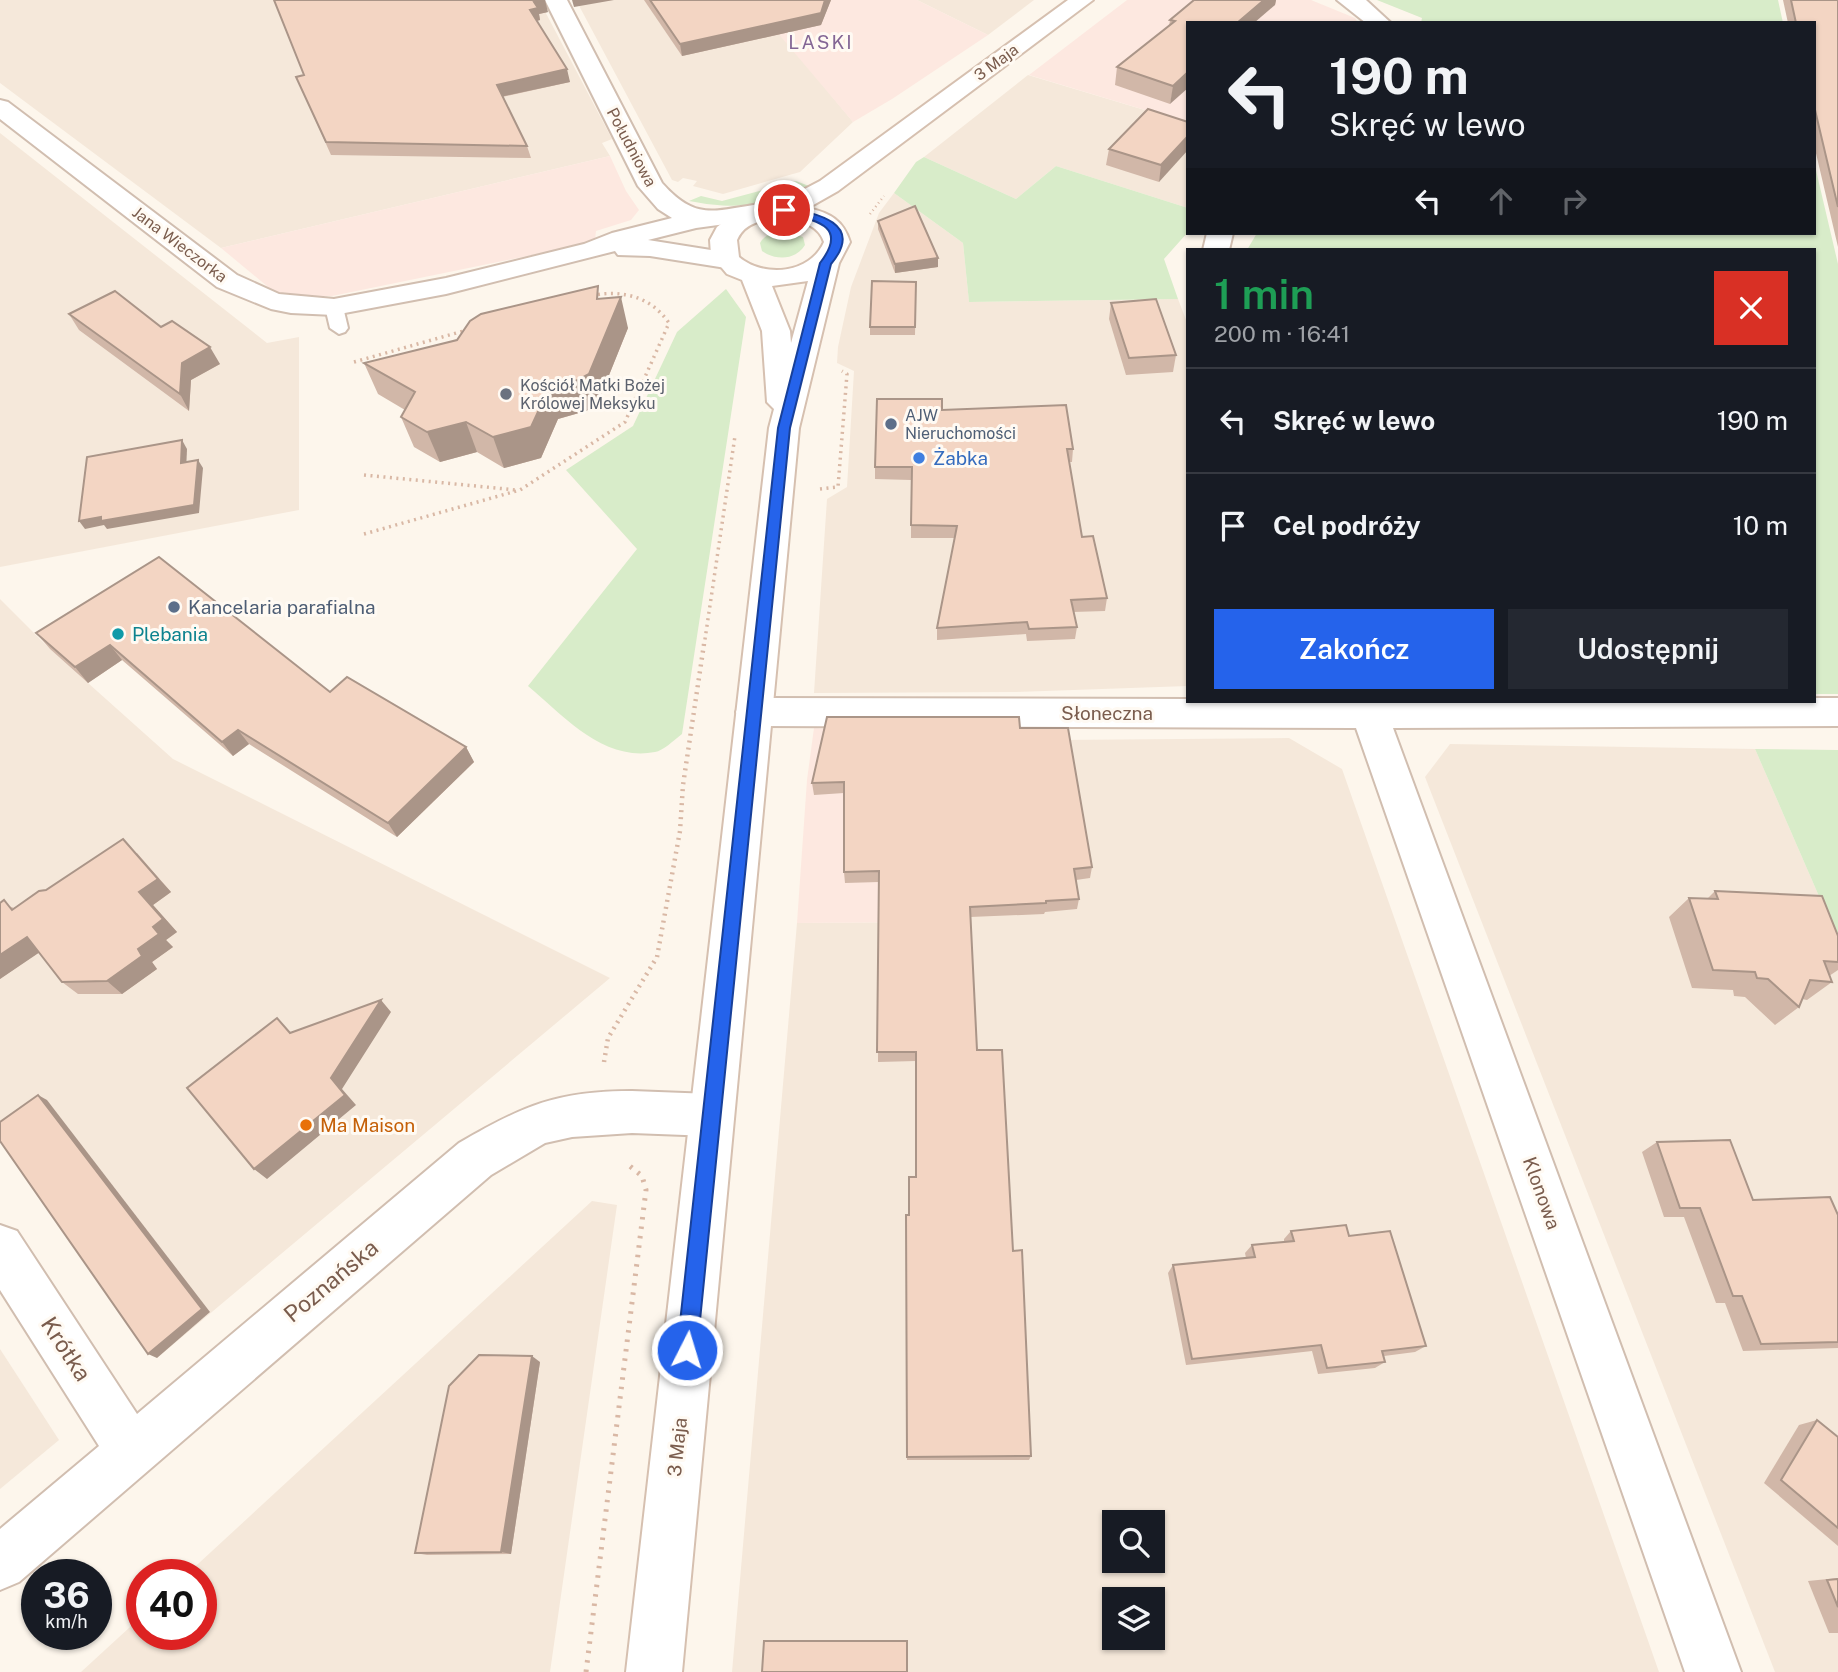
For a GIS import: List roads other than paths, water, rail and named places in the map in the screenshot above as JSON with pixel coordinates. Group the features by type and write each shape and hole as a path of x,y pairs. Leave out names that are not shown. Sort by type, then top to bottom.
{"street":[{"name":"Południowa","path":"556,0 651,186 667,204 695,220"},
{"name":"3 Maja","path":"726,260 721,249 723,237 731,227 744,218 772,211 829,186 1082,0"},
{"path":"1348,0 1378,21"},
{"name":"Jana Wieczorka","path":"0,107 227,281 271,301 312,307 336,317 446,286 593,250 621,239 695,220"},
{"name":"3 Maja","path":"654,1672 784,428 842,227 912,127"},
{"path":"695,220 772,211 820,218 832,227 842,227"},
{"path":"754,275 773,278 811,271 842,227"},
{"name":"Jana Wieczorka","path":"593,250 650,248 726,260 737,269 754,275"},
{"name":"3 Maja","path":"754,275 776,331 784,428"},
{"name":"Słoneczna","path":"754,712 1368,708 1838,712"},
{"name":"Klonowa","path":"1368,708 1713,1672"},
{"name":"Poznańska","path":"0,1563 475,1159 551,1119 596,1112 711,1115"},
{"name":"Krótka","path":"0,1248 131,1450"}],"place":[{"name":"Kościół Matki Bożej Królowej Meksyku","path":"506,394"},
{"name":"AJW Nieruchomości","path":"891,424"},
{"name":"Żabka","path":"919,458"},
{"name":"Kancelaria parafialna","path":"174,607"},
{"name":"Plebania","path":"118,634"},
{"name":"Ma Maison","path":"306,1125"}],"district":[{"name":"LASKI","path":"821,42"}]}
